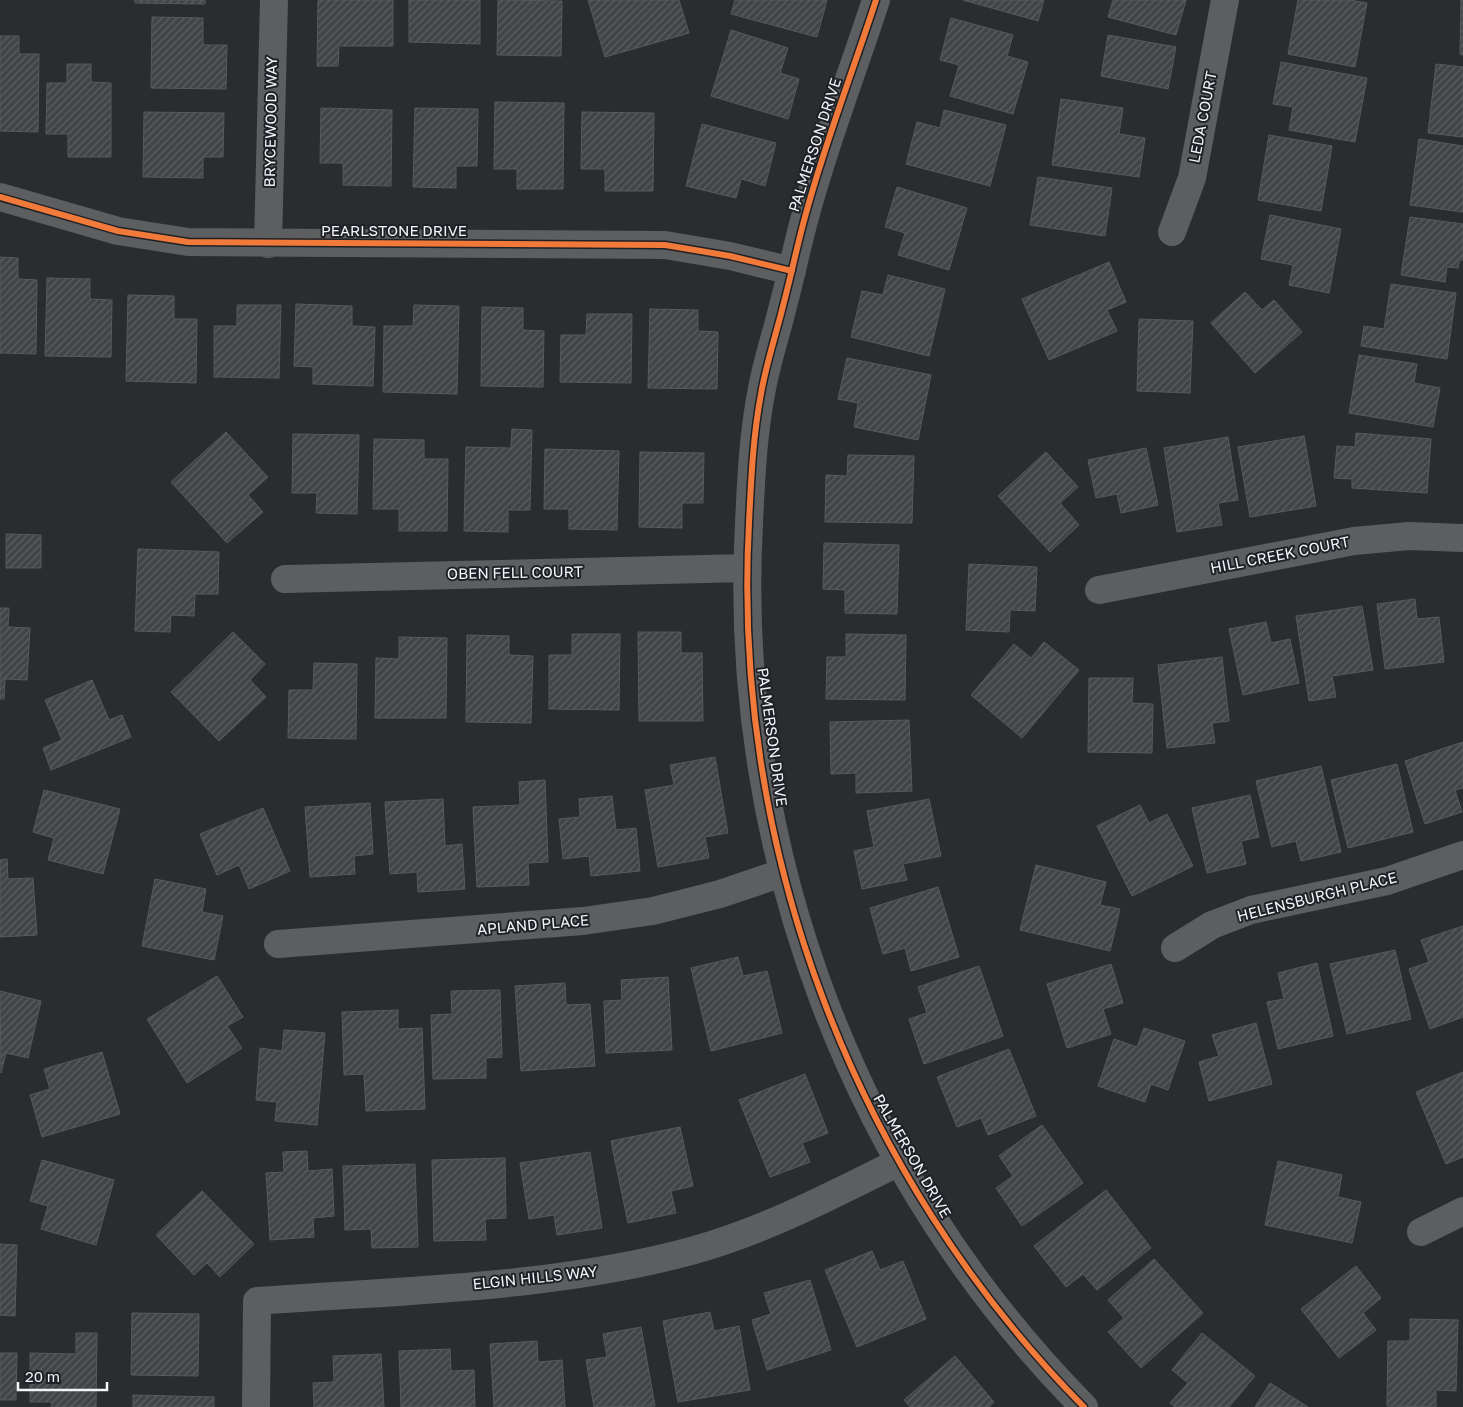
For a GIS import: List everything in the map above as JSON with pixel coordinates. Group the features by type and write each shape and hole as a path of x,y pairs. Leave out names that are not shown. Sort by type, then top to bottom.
{"street":[{"name":"BRYCEWOOD WAY","path":"268,244 274,0"},
{"name":"PALMERSON DRIVE","path":"876,0 805,215 761,394 751,475 746,568 751,700 763,782 782,873 818,988 853,1074 899,1162 943,1235 1004,1318 1057,1380 1084,1407"},
{"name":"LEDA COURT","path":"1172,232 1192,178 1225,0"},
{"name":"PEARLSTONE DRIVE","path":"0,197 118,231 188,242 665,245 730,256 792,271"},
{"name":"HILL CREEK COURT","path":"1100,590 1354,541 1408,536 1463,538"},
{"name":"OBEN FELL COURT","path":"285,578 746,568"},
{"name":"HELENSBURGH PLACE","path":"1175,948 1212,926 1251,910 1387,880 1463,855"},
{"name":"APLAND PLACE","path":"278,944 584,921 663,908 720,894 782,873"},
{"name":"ELGIN HILLS WAY","path":"256,1407 257,1301 544,1280 634,1265 693,1250 765,1225 821,1201 899,1162"},
{"path":"1421,1232 1463,1211"}],"building":[{"path":"135,0 205,0 205,4 135,3"},
{"path":"318,0 393,0 393,46 339,46 338,66 317,66"},
{"path":"409,0 480,0 480,44 409,42"},
{"path":"498,0 562,1 561,56 497,55"},
{"path":"588,0 679,0 689,33 605,57"},
{"path":"735,0 827,0 817,37 731,14"},
{"path":"963,0 1044,0 1038,21"},
{"path":"1113,0 1186,0 1176,35 1108,17"},
{"path":"1298,0 1350,0 1367,3 1355,67 1288,54"},
{"path":"1461,0 1463,0 1463,55 1460,54"},
{"path":"152,17 203,18 203,45 227,45 226,89 151,88"},
{"path":"951,18 1013,35 1007,56 1028,62 1013,114 950,96 959,65 940,60"},
{"path":"731,30 788,48 780,73 799,79 788,119 711,96"},
{"path":"1108,35 1176,47 1168,89 1101,76"},
{"path":"0,36 19,36 19,54 39,54 38,132 0,131"},
{"path":"1281,62 1367,78 1355,142 1289,130 1293,107 1273,104"},
{"path":"67,64 91,64 91,82 111,83 111,157 68,157 68,134 46,134 47,83 67,83"},
{"path":"1436,64 1463,67 1463,137 1428,133"},
{"path":"1061,99 1123,108 1119,134 1145,138 1139,177 1052,165"},
{"path":"495,102 564,103 563,189 517,189 517,169 494,169"},
{"path":"321,108 392,110 391,186 343,185 343,163 320,163"},
{"path":"415,108 478,109 477,166 456,166 456,188 413,187"},
{"path":"944,110 1006,125 990,186 906,164 917,122 940,128"},
{"path":"144,112 224,113 223,157 203,157 203,178 143,177"},
{"path":"582,112 654,113 653,191 605,191 605,169 581,169"},
{"path":"702,124 776,143 765,186 741,179 736,198 686,186"},
{"path":"1269,135 1332,146 1321,211 1258,200"},
{"path":"1419,139 1463,146 1463,212 1410,205"},
{"path":"1038,177 1112,188 1105,236 1030,225"},
{"path":"897,187 967,208 949,270 898,255 905,233 885,227"},
{"path":"1270,215 1341,229 1329,293 1289,285 1293,265 1261,259"},
{"path":"1410,217 1463,224 1463,260 1460,260 1458,268 1447,267 1445,282 1401,275"},
{"path":"0,257 18,258 18,279 37,280 36,354 0,353"},
{"path":"1109,262 1126,302 1107,310 1117,331 1049,360 1022,299"},
{"path":"888,275 945,289 929,356 851,337 862,291 883,295"},
{"path":"47,278 90,279 90,299 112,300 111,357 45,356"},
{"path":"1391,284 1456,293 1447,359 1361,346 1364,326 1384,329"},
{"path":"1245,292 1262,310 1274,300 1302,332 1255,373 1211,323"},
{"path":"128,295 174,296 174,319 197,319 196,383 126,381"},
{"path":"296,304 352,306 352,326 375,327 373,386 313,384 313,367 294,366"},
{"path":"237,305 281,305 279,378 214,377 214,326 237,326"},
{"path":"414,305 459,306 457,394 383,392 384,326 413,326"},
{"path":"482,307 523,308 523,330 544,331 543,387 481,386"},
{"path":"650,309 698,310 698,331 718,332 717,389 648,388"},
{"path":"587,314 632,314 631,383 560,382 561,335 586,335"},
{"path":"1139,319 1193,321 1190,393 1137,391"},
{"path":"1359,355 1417,364 1414,383 1440,388 1433,427 1349,413"},
{"path":"847,358 931,375 918,440 854,427 858,403 838,399"},
{"path":"512,429 532,430 530,510 508,510 508,532 464,531 466,447 511,448"},
{"path":"226,432 268,477 248,495 263,512 227,543 171,482"},
{"path":"1356,433 1431,439 1427,493 1352,488 1352,479 1334,478 1337,446 1355,447"},
{"path":"293,434 359,435 357,514 316,513 317,493 292,493"},
{"path":"1304,436 1316,506 1250,517 1238,447"},
{"path":"1228,437 1238,500 1218,503 1222,525 1177,532 1164,448"},
{"path":"374,439 424,440 424,459 448,459 447,531 399,531 399,509 373,509"},
{"path":"1146,448 1158,505 1121,513 1117,494 1096,498 1088,460"},
{"path":"545,449 619,451 617,530 569,529 569,509 544,509"},
{"path":"640,452 704,453 703,503 682,503 682,528 639,527"},
{"path":"1046,452 1078,487 1060,503 1079,525 1050,552 998,496"},
{"path":"848,455 914,456 912,523 825,522 826,475 847,476"},
{"path":"6,534 41,535 41,568 6,568"},
{"path":"824,543 899,545 897,614 845,613 845,590 823,589"},
{"path":"138,549 219,552 218,594 195,594 194,616 171,615 170,632 135,631"},
{"path":"969,564 1037,567 1035,611 1010,610 1009,632 966,630"},
{"path":"1415,599 1417,619 1439,617 1444,662 1385,669 1377,604"},
{"path":"1362,606 1373,670 1332,676 1336,697 1309,701 1296,616"},
{"path":"0,608 9,608 8,627 30,628 27,680 5,679 4,699 0,699"},
{"path":"1266,622 1271,643 1290,639 1299,683 1243,695 1229,629"},
{"path":"233,632 265,664 250,680 266,697 219,741 171,692"},
{"path":"638,632 681,632 681,653 702,653 703,721 639,721"},
{"path":"572,634 620,634 619,710 549,709 549,655 572,655"},
{"path":"846,634 906,635 905,700 826,699 827,657 846,657"},
{"path":"467,635 509,636 509,655 533,656 531,723 466,722"},
{"path":"399,637 447,638 446,718 375,718 376,658 399,659"},
{"path":"1044,642 1079,670 1022,738 971,695 1014,644 1031,658"},
{"path":"1222,657 1229,721 1212,723 1215,743 1167,748 1158,665"},
{"path":"314,663 357,664 356,739 288,738 289,690 313,690"},
{"path":"1089,678 1133,678 1132,703 1153,704 1152,753 1088,752"},
{"path":"92,680 109,720 122,715 131,737 51,770 43,748 62,740 45,700"},
{"path":"909,720 912,791 856,793 856,773 831,774 830,722"},
{"path":"1463,742 1463,788 1455,790 1462,812 1425,824 1405,761"},
{"path":"715,757 728,833 705,837 709,858 658,867 645,790 674,785 670,765"},
{"path":"1397,764 1413,832 1348,848 1331,780"},
{"path":"1321,766 1341,852 1301,861 1296,841 1272,847 1256,781"},
{"path":"545,780 548,862 528,863 529,885 477,887 473,807 520,805 519,782"},
{"path":"44,790 120,809 103,874 48,860 54,838 33,832"},
{"path":"1250,795 1259,837 1241,841 1246,864 1207,873 1192,808"},
{"path":"612,796 616,830 636,828 640,871 591,876 589,856 563,859 559,819 580,817 579,799"},
{"path":"443,799 445,846 462,844 465,889 418,892 417,872 390,874 385,802"},
{"path":"929,799 941,856 903,864 907,880 862,889 854,851 874,847 867,811"},
{"path":"370,803 373,854 354,856 355,874 310,877 305,807"},
{"path":"1140,805 1149,823 1167,814 1193,866 1132,896 1097,826"},
{"path":"263,808 290,871 249,889 239,865 217,875 200,834"},
{"path":"7,859 8,879 33,878 37,935 0,937 0,860"},
{"path":"1036,865 1106,882 1100,905 1120,909 1110,951 1020,930"},
{"path":"155,879 206,889 202,912 223,916 214,960 142,946"},
{"path":"938,887 959,957 911,971 905,948 883,954 870,908"},
{"path":"1463,926 1463,1017 1430,1029 1409,969 1429,962 1421,940"},
{"path":"1395,950 1411,1019 1347,1034 1330,964"},
{"path":"738,957 743,976 767,971 782,1033 711,1051 691,968"},
{"path":"1317,963 1333,1036 1278,1049 1267,1002 1284,999 1278,973"},
{"path":"1111,964 1123,1003 1103,1009 1111,1034 1067,1048 1047,984"},
{"path":"979,966 1003,1036 924,1064 909,1019 927,1013 918,987"},
{"path":"217,976 243,1017 227,1026 242,1048 187,1083 147,1019"},
{"path":"668,977 672,1050 606,1053 604,1001 622,1000 621,980"},
{"path":"565,983 566,1005 590,1004 595,1066 521,1071 515,986"},
{"path":"500,990 502,1057 486,1058 486,1078 433,1079 431,1015 452,1014 451,991"},
{"path":"0,991 41,1001 28,1058 6,1053 1,1073"},
{"path":"398,1010 398,1029 422,1028 425,1109 366,1111 364,1074 344,1075 342,1012"},
{"path":"1256,1023 1272,1084 1209,1101 1199,1062 1219,1056 1212,1035"},
{"path":"1144,1028 1185,1041 1168,1090 1151,1084 1145,1102 1098,1086 1114,1039 1137,1047"},
{"path":"284,1030 325,1033 317,1125 275,1121 277,1102 256,1100 260,1048 282,1051"},
{"path":"1009,1049 1036,1116 988,1135 981,1118 957,1127 937,1077"},
{"path":"102,1052 120,1114 42,1137 30,1095 50,1089 44,1069"},
{"path":"1463,1072 1463,1157 1446,1164 1416,1092"},
{"path":"805,1074 828,1133 802,1143 810,1162 770,1177 739,1100"},
{"path":"1042,1125 1083,1183 1022,1226 996,1188 1013,1176 999,1156"},
{"path":"680,1127 693,1186 671,1191 676,1213 628,1223 611,1141"},
{"path":"307,1151 308,1171 332,1169 334,1216 313,1218 314,1237 270,1240 266,1173 284,1172 283,1152"},
{"path":"590,1152 602,1228 557,1235 554,1215 529,1219 520,1163"},
{"path":"505,1158 506,1218 485,1219 486,1240 434,1241 432,1160"},
{"path":"42,1160 114,1180 96,1245 41,1229 48,1206 30,1201"},
{"path":"1278,1161 1342,1175 1338,1197 1361,1202 1352,1243 1265,1225"},
{"path":"415,1164 418,1247 372,1248 371,1229 345,1230 343,1166"},
{"path":"1106,1190 1151,1248 1097,1290 1083,1274 1066,1287 1034,1246"},
{"path":"202,1191 254,1244 220,1277 207,1263 194,1275 156,1235"},
{"path":"0,1244 17,1245 15,1316 0,1315"},
{"path":"872,1251 880,1270 903,1261 926,1319 857,1347 825,1270"},
{"path":"1154,1259 1203,1313 1141,1368 1108,1332 1124,1318 1108,1300"},
{"path":"1356,1266 1381,1298 1363,1313 1376,1330 1339,1358 1301,1309"},
{"path":"810,1280 831,1350 767,1370 752,1320 771,1314 764,1293"},
{"path":"710,1312 714,1331 739,1326 750,1390 678,1402 663,1321"},
{"path":"132,1313 199,1314 198,1376 131,1375"},
{"path":"1410,1319 1458,1320 1456,1391 1436,1390 1436,1407 1387,1406 1388,1341 1410,1341"},
{"path":"641,1327 655,1406 594,1407 586,1360 607,1357 603,1334"},
{"path":"76,1333 97,1333 96,1407 51,1407 52,1402 30,1402 30,1353 76,1354"},
{"path":"1202,1333 1255,1376 1229,1407 1175,1407 1170,1403 1188,1383 1172,1370"},
{"path":"537,1341 538,1362 562,1360 565,1407 494,1407 490,1344"},
{"path":"450,1349 451,1371 474,1370 475,1407 401,1407 399,1351"},
{"path":"0,1353 17,1353 16,1400 0,1400"},
{"path":"381,1354 384,1407 314,1407 313,1383 334,1382 333,1356"},
{"path":"955,1356 994,1402 989,1407 910,1407 904,1400"},
{"path":"1270,1383 1308,1407 1255,1407"},
{"path":"133,1395 214,1397 214,1407 133,1407"}],"cycle path":[{"path":"876,0 830,135 802,228 758,410 749,523 749,645 761,766 786,884 824,1000 872,1111 932,1217 1003,1316 1084,1407"},
{"path":"0,197 118,231 188,242 665,245 730,256 792,271"}]}
